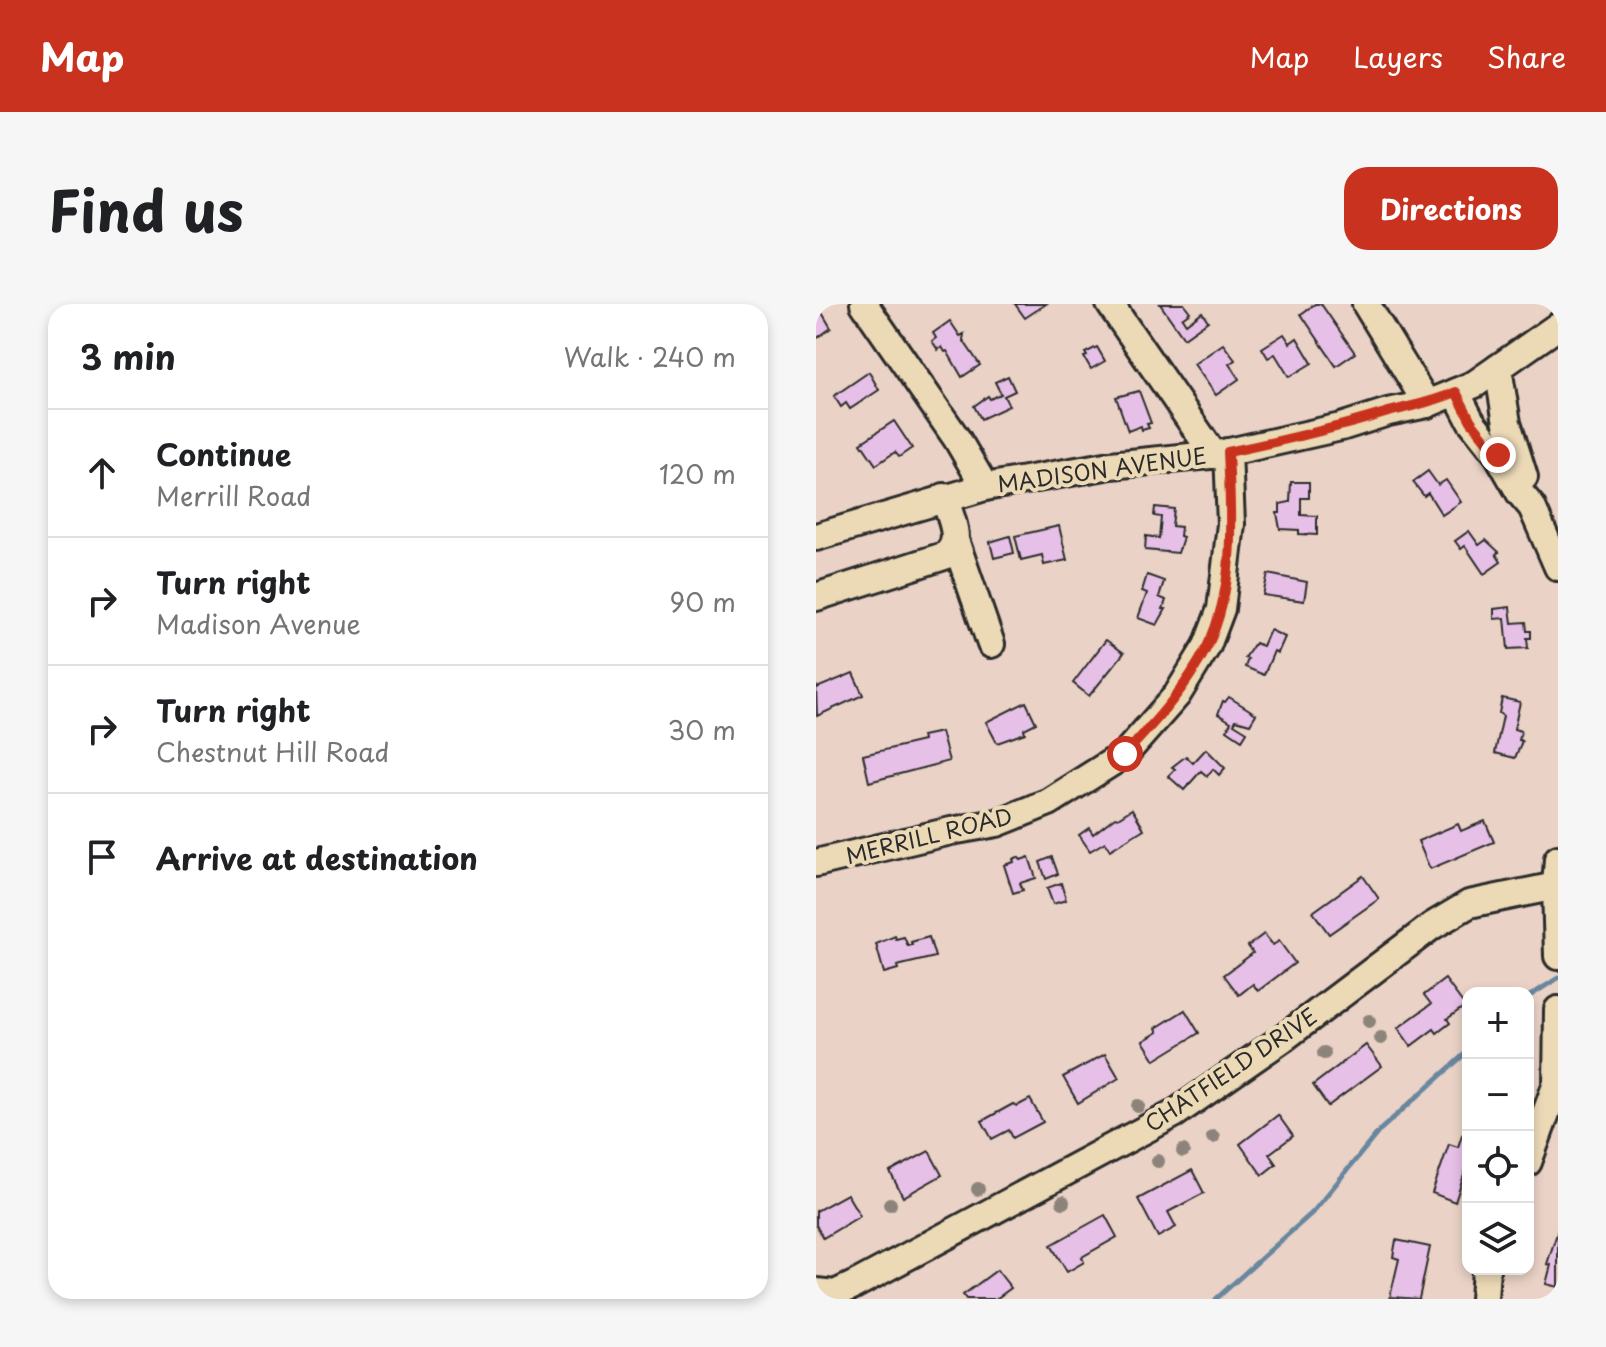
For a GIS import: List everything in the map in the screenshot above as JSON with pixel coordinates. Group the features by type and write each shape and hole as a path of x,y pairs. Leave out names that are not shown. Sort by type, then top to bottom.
{"street":[{"path":"864,304 957,439 985,487"},
{"path":"1110,304 1221,454"},
{"path":"1366,304 1427,404"},
{"name":"MADISON AVENUE","path":"816,537 985,487 1111,465 1221,454 1427,404 1475,384 1558,326"},
{"path":"1498,368 1507,423 1519,468 1558,567"},
{"path":"1456,392 1471,421 1532,507"},
{"name":"MERRILL ROAD","path":"816,863 997,823 1049,802 1125,754 1177,695 1207,646 1221,609 1231,524 1221,454"},
{"path":"944,497 956,543 991,644"},
{"path":"816,597 944,556 956,543"},
{"path":"1558,859 1558,956"},
{"name":"CHATFIELD DRIVE","path":"816,1292 835,1294 854,1285 1174,1114 1285,1037 1432,926 1469,904 1556,886"},
{"path":"1534,1146 1558,1083 1558,1010"},
{"path":"1484,1299 1486,1275"}],"building":[{"path":"1015,304 1046,304 1025,318"},
{"path":"1160,304 1184,304 1190,312 1182,318 1186,324 1202,312 1208,321 1184,338"},
{"path":"1315,304 1321,304 1355,353 1336,366 1301,314"},
{"path":"821,311 831,328 816,339 816,314"},
{"path":"950,321 960,336 964,334 963,340 980,365 962,377 947,351 942,347 938,350 932,341 936,338 933,333"},
{"path":"1284,334 1290,343 1297,338 1312,363 1289,377 1275,354 1268,358 1262,348"},
{"path":"1223,344 1235,360 1229,364 1239,379 1216,395 1194,364"},
{"path":"1097,347 1105,361 1091,369 1085,353"},
{"path":"869,372 879,390 850,409 846,403 841,407 834,396"},
{"path":"1008,376 1015,391 1004,396 1009,406 981,419 974,406 988,396 990,399 1001,394 995,382"},
{"path":"1139,391 1151,423 1147,424 1149,428 1142,430 1141,426 1128,431 1116,397"},
{"path":"894,421 912,448 899,457 895,452 876,465 861,443"},
{"path":"1428,471 1438,485 1446,480 1461,502 1442,515 1428,493 1424,496 1413,482"},
{"path":"1291,482 1309,482 1309,498 1301,498 1301,515 1317,516 1317,535 1280,529 1277,513 1280,513 1280,504 1290,502"},
{"path":"1155,507 1174,509 1172,526 1181,527 1180,536 1183,537 1178,553 1145,550 1146,536 1159,538 1161,517 1154,516"},
{"path":"1059,526 1067,560 1044,565 1042,555 1021,560 1015,536"},
{"path":"1469,531 1479,545 1486,540 1499,552 1496,554 1501,562 1484,574 1465,546 1461,549 1455,541"},
{"path":"1010,536 1014,553 994,558 990,542"},
{"path":"1268,574 1307,582 1304,601 1263,595"},
{"path":"1147,575 1164,581 1159,597 1166,600 1163,609 1166,609 1157,625 1138,618 1147,593 1142,591"},
{"path":"1510,607 1512,623 1526,622 1527,631 1531,631 1531,638 1527,638 1528,648 1508,649 1505,618 1494,619 1494,609"},
{"path":"1270,630 1285,637 1278,653 1274,651 1264,675 1245,667 1248,659 1245,658 1255,643 1263,646"},
{"path":"1106,640 1124,653 1089,696 1073,683"},
{"path":"853,673 863,695 817,716 816,685 817,688"},
{"path":"1229,697 1256,714 1250,724 1236,720 1234,724 1247,732 1242,740 1227,730 1231,722 1218,714 1223,701"},
{"path":"1502,698 1520,702 1514,729 1521,731 1519,740 1522,741 1515,758 1495,753 1503,716 1499,713"},
{"path":"1026,702 1036,723 1024,729 1025,733 997,743 986,722"},
{"path":"941,732 949,761 869,782 863,755 923,741 922,736"},
{"path":"1206,749 1225,768 1219,775 1213,769 1207,776 1201,771 1184,790 1168,776 1175,769 1172,767 1186,756 1193,763"},
{"path":"1132,809 1144,829 1110,850 1105,842 1090,851 1079,835 1089,828 1093,834 1115,817"},
{"path":"1485,821 1494,842 1430,869 1418,841 1458,824 1461,831"},
{"path":"1018,857 1021,860 1029,857 1036,878 1020,883 1023,890 1013,893 1004,865"},
{"path":"1052,857 1058,874 1046,879 1040,862"},
{"path":"1363,876 1379,899 1329,934 1313,912"},
{"path":"1061,883 1066,900 1053,904 1047,888"},
{"path":"1264,934 1273,945 1279,941 1295,963 1258,991 1253,984 1239,995 1224,975 1253,953 1248,946"},
{"path":"895,936 896,939 904,937 908,946 912,945 911,942 929,937 935,957 897,966 898,969 884,973 876,944"},
{"path":"1445,979 1462,1002 1462,1008 1447,1019 1450,1023 1437,1033 1434,1029 1411,1046 1398,1028 1431,1004 1424,995"},
{"path":"1185,1010 1199,1033 1155,1060 1143,1041 1158,1032 1156,1028"},
{"path":"1366,1045 1382,1066 1328,1106 1313,1085"},
{"path":"1105,1054 1119,1078 1078,1103 1063,1077"},
{"path":"1030,1099 1043,1122 1013,1138 1009,1130 992,1139 982,1121 1013,1104 1017,1106"},
{"path":"1278,1115 1293,1136 1269,1154 1276,1164 1262,1175 1240,1144"},
{"path":"1462,1135 1462,1181 1455,1202 1432,1193 1449,1144 1458,1147"},
{"path":"929,1151 942,1175 903,1197 890,1172"},
{"path":"1192,1170 1204,1193 1168,1212 1176,1227 1158,1237 1138,1199"},
{"path":"847,1194 860,1216 823,1238 816,1225 816,1211"},
{"path":"1105,1215 1117,1237 1082,1257 1084,1262 1067,1272 1051,1245"},
{"path":"1558,1230 1558,1287 1546,1284 1551,1265 1547,1264"},
{"path":"1396,1240 1430,1247 1419,1299 1390,1297 1399,1259 1393,1257"},
{"path":"997,1270 1011,1288 996,1299 966,1299 963,1295"}],"waterway":[{"path":"1534,993 1558,978"},
{"path":"1216,1299 1313,1212 1380,1130 1462,1056"}],"route":[{"path":"1125,754 1177,695 1207,646 1221,609 1231,524 1228,452 1341,427 1427,404 1456,392 1471,421 1498,455"}]}
